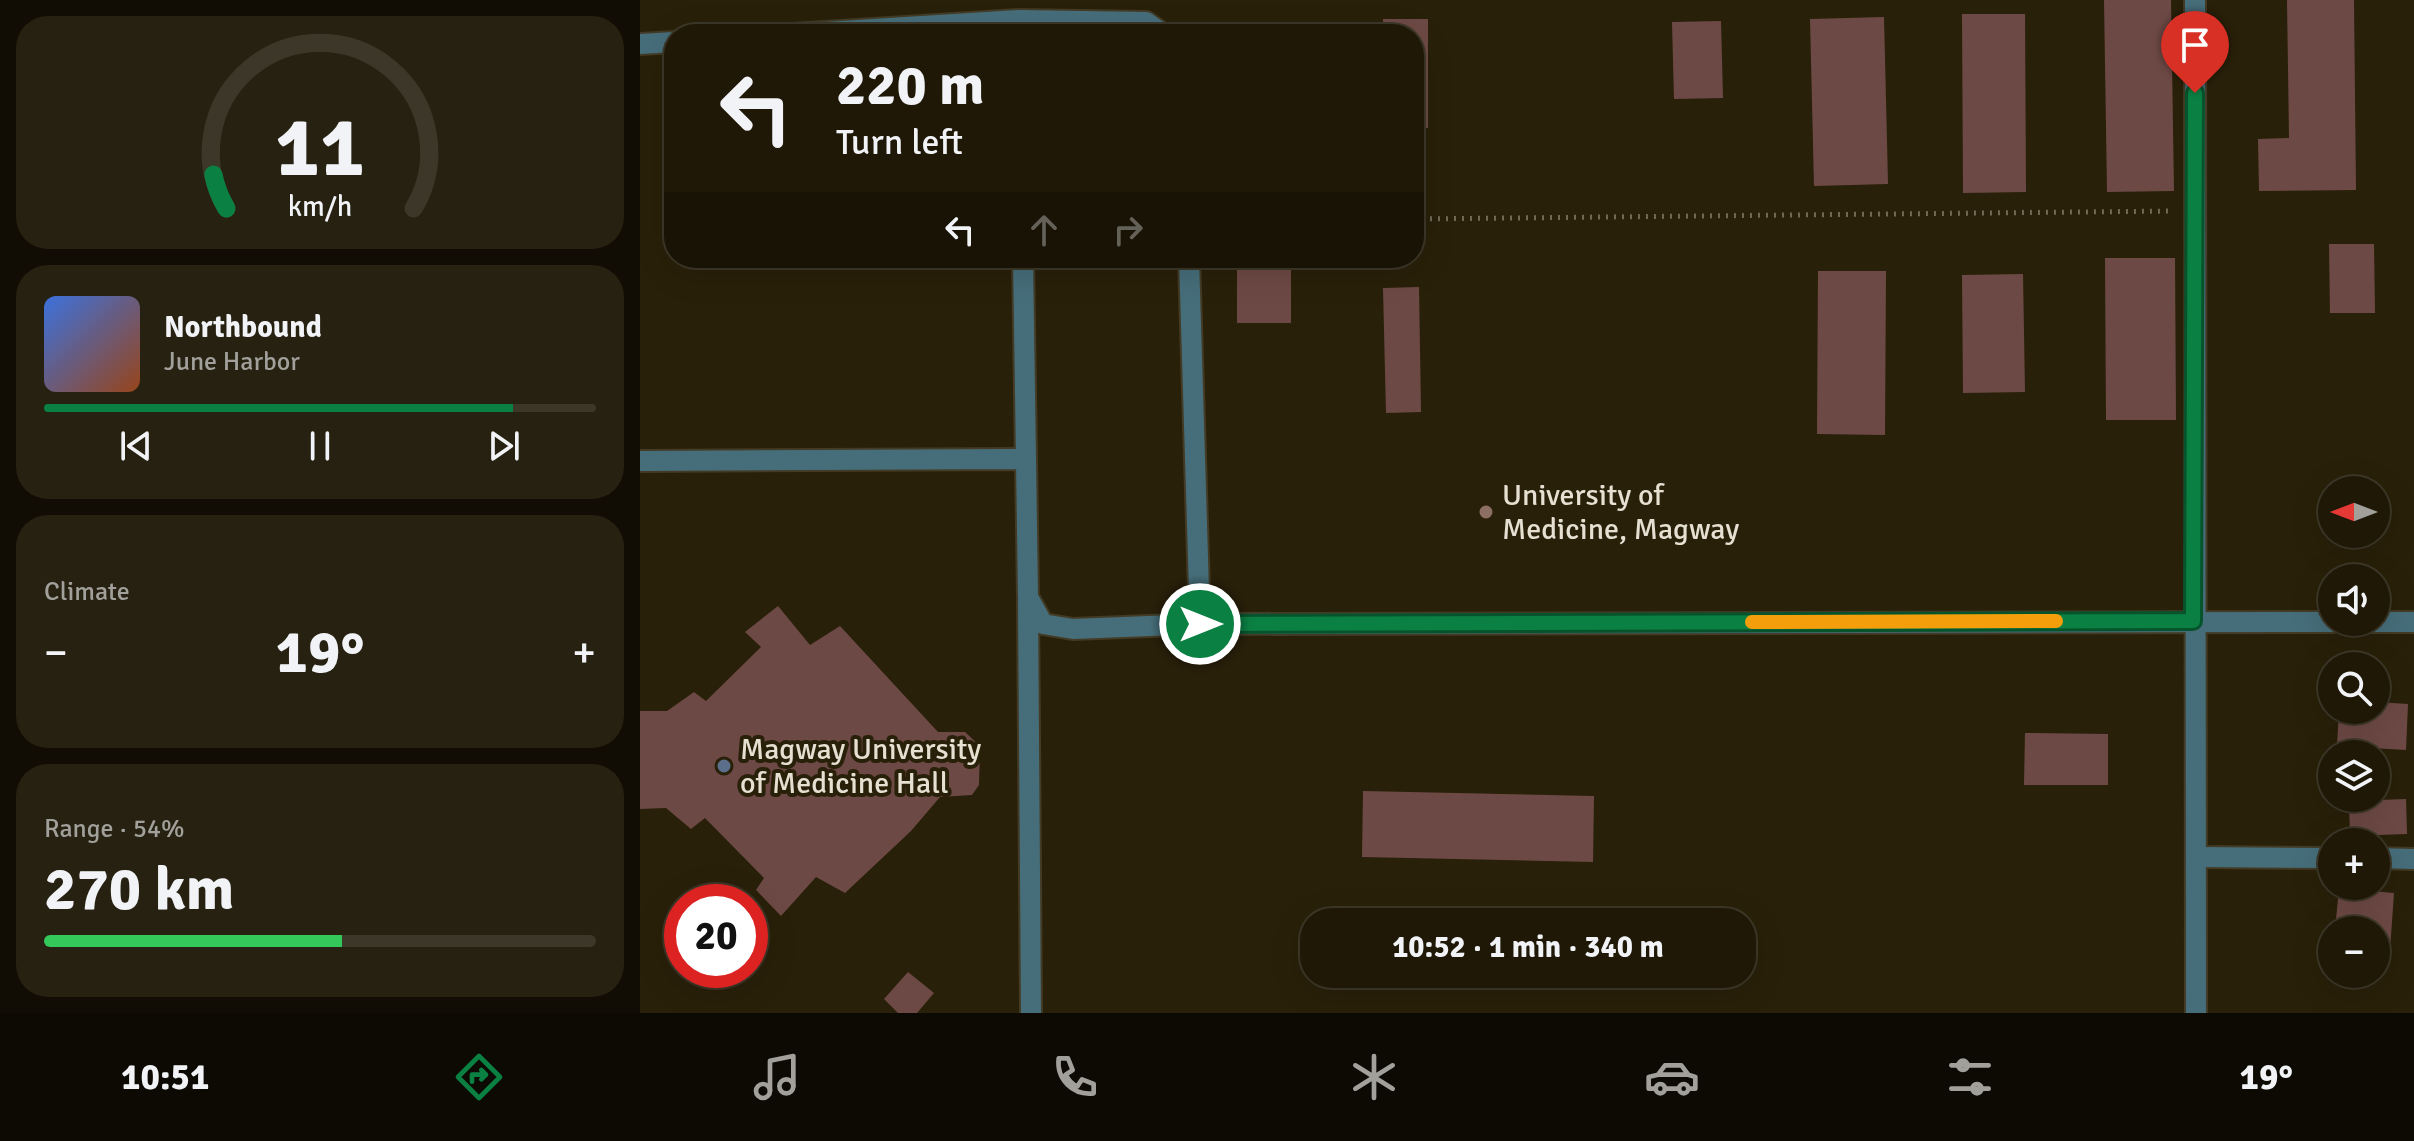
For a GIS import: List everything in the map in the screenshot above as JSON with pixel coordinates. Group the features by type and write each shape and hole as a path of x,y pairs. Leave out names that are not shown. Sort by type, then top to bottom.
{"street":[{"path":"2195,0 2193,621 2196,1013"},
{"path":"1095,24 1149,24"},
{"path":"640,44 664,43"},
{"path":"1023,268 1031,1013"},
{"path":"1189,268 1200,624"},
{"path":"640,461 1026,459"},
{"path":"1028,597 1043,624 1073,629 1200,624 2318,622"},
{"path":"2390,622 2414,622"},
{"path":"2197,857 2318,858"},
{"path":"2390,858 2414,859"}],"path":[{"path":"1424,219 2175,211"}],"building":[{"path":"2104,0 2171,0 2174,191 2107,192"},
{"path":"2287,0 2354,0 2356,190 2259,191 2258,139 2289,138"},
{"path":"1962,14 2025,14 2026,192 1963,193"},
{"path":"1884,17 1888,184 1814,186 1810,19"},
{"path":"1383,19 1428,19 1428,128 1424,128 1424,24 1383,24"},
{"path":"1721,21 1723,98 1674,99 1672,22"},
{"path":"2329,244 2374,244 2375,313 2330,313"},
{"path":"2105,258 2175,258 2176,420 2106,420"},
{"path":"1230,268 1230,270 1204,270"},
{"path":"1237,268 1291,268 1291,323 1237,323"},
{"path":"1818,271 1886,271 1885,435 1817,434"},
{"path":"2023,274 2025,392 1963,393 1962,275"},
{"path":"1419,287 1421,412 1386,413 1383,288"},
{"path":"778,606 810,645 840,626 938,732 965,732 980,746 979,785 972,795 940,797 911,831 845,893 816,877 781,916 768,902 768,884 760,884 764,878 705,818 691,829 666,808 640,809 640,711 667,711 694,692 706,701 761,647 745,632"},
{"path":"2390,703 2408,704 2406,750 2390,749 2390,740 2337,740 2338,724 2390,724"},
{"path":"2025,733 2108,734 2108,785 2024,785"},
{"path":"1363,791 1594,796 1593,862 1362,857"},
{"path":"2406,799 2407,834 2390,835 2390,828 2350,828 2349,812 2390,812 2390,800"},
{"path":"2390,893 2394,893 2390,950 2390,916 2336,916 2338,900 2390,900"},
{"path":"908,972 934,993 917,1013 898,1013 884,999"}],"slow traffic":[{"path":"1752,622 2056,621"}],"place":[{"name":"University of Medicine, Magway","path":"1486,512"},
{"name":"Magway University of Medicine Hall","path":"724,766"}],"route":[{"path":"1200,624 2193,621 2195,93"}]}
